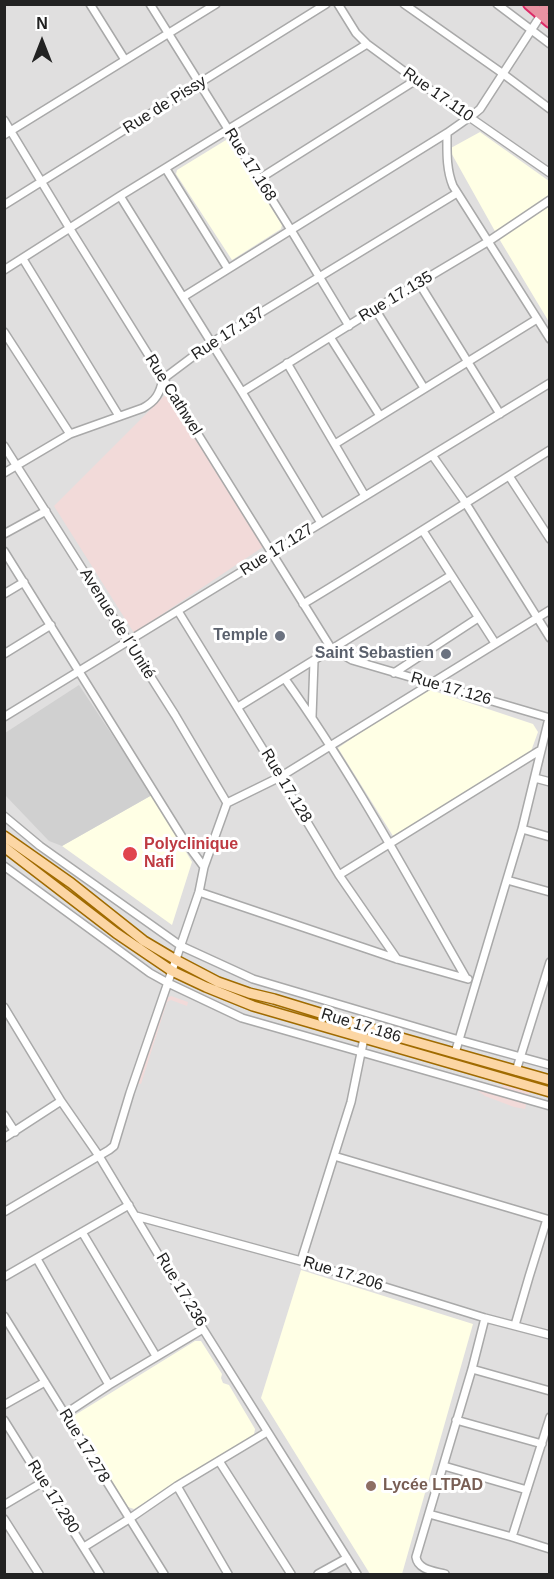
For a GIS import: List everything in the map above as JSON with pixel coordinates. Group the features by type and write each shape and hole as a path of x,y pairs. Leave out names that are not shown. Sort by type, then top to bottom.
{"highway":[{"path":"529,4 546,13"}],"main road":[{"name":"Rue 17.186","path":"4,836 71,883 144,941 218,982 549,1080"},
{"path":"4,847 116,933 172,971 206,987 253,1006 549,1092"}],"street":[{"path":"90,4 125,60"},
{"name":"Rue 17.168","path":"150,4 349,326"},
{"path":"4,135 216,4"},
{"name":"Rue de Pissy","path":"4,205 326,4"},
{"name":"Rue 17.110","path":"338,4 356,33 367,44 549,173"},
{"path":"404,4 549,109"},
{"path":"497,4 549,44"},
{"path":"183,297 447,133 480,109 531,30 546,13"},
{"path":"4,270 367,44"},
{"path":"259,179 416,80"},
{"name":"Rue Cathwel","path":"4,120 331,648 351,660"},
{"path":"447,133 447,161 450,178 457,193 549,339"},
{"path":"166,169 228,269"},
{"name":"Rue 17.137","path":"4,473 70,435 150,404 160,392 164,379 211,343 457,193"},
{"path":"120,196 321,523"},
{"name":"Rue 17.135","path":"242,392 489,241 549,200"},
{"path":"23,259 119,416"},
{"path":"419,283 500,414"},
{"path":"375,309 424,388"},
{"path":"335,444 537,319"},
{"path":"4,332 70,435"},
{"path":"330,337 380,416"},
{"path":"287,363 365,496"},
{"name":"Rue 17.127","path":"4,717 549,383"},
{"name":"Avenue de l´Unité","path":"4,446 175,715 227,803"},
{"path":"303,604 549,450"},
{"path":"432,455 465,502 549,638"},
{"path":"509,476 549,539"},
{"path":"4,534 46,511"},
{"path":"423,531 495,643"},
{"path":"4,551 182,837 204,867"},
{"path":"238,707 450,576"},
{"path":"4,594 24,582"},
{"path":"4,1212 114,1146 199,892 204,867 227,803 280,777 549,610"},
{"name":"Rue 17.128","path":"178,611 339,875 397,959"},
{"path":"394,673 478,618"},
{"path":"4,654 51,625"},
{"name":"Rue 17.126","path":"351,660 549,718"},
{"path":"312,717 314,661"},
{"path":"285,679 312,717 390,844 466,978"},
{"path":"455,1053 522,829 549,718"},
{"path":"339,875 539,752"},
{"path":"535,778 549,782"},
{"path":"4,816 40,846 181,946 253,979 549,1065"},
{"path":"522,829 549,837"},
{"path":"4,866 150,973 242,1018 549,1106"},
{"path":"507,880 549,892"},
{"path":"199,892 397,959 477,982"},
{"path":"516,1071 549,962"},
{"name":"Rue 17.236","path":"4,1006 357,1575"},
{"path":"301,1262 351,1102 364,1038"},
{"path":"4,1138 61,1101"},
{"path":"4,1115 15,1132"},
{"path":"334,1156 548,1219 528,1277 515,1325"},
{"path":"4,1277 129,1205"},
{"name":"Rue 17.206","path":"136,1216 549,1335"},
{"path":"82,1232 156,1356"},
{"path":"37,1259 109,1385"},
{"name":"Rue 17.278","path":"4,1316 164,1575"},
{"path":"445,1575 419,1566 416,1557 485,1318"},
{"path":"65,1414 203,1329"},
{"path":"472,1369 549,1391"},
{"path":"4,1405 45,1382"},
{"path":"513,1537 549,1417"},
{"name":"Rue 17.280","path":"4,1420 100,1575"},
{"path":"456,1420 542,1444"},
{"path":"84,1547 267,1431"},
{"path":"219,1461 291,1575"},
{"path":"444,1466 526,1490"},
{"path":"4,1505 43,1482"},
{"path":"177,1486 228,1575"},
{"path":"429,1514 549,1549"},
{"path":"4,1519 39,1575"},
{"path":"318,1575 347,1558"}],"shaded area":[{"path":"5,5 549,5 549,1574 5,1574"},
{"path":"480,132 549,181 549,322 449,149"},
{"path":"226,140 230,142 282,225 281,229 232,260 176,174 177,170"},
{"path":"168,392 266,545 134,633 54,506"},
{"path":"79,685 152,795 62,846 49,841 5,795 5,733"},
{"path":"425,688 533,724 538,732 530,754 393,836 338,748"},
{"name":"Polyclinique Nafi","path":"152,795 192,862 172,925 62,846"},
{"path":"171,996 188,1002 187,1006 171,1000 167,1002 141,1084 136,1083 163,999"},
{"path":"504,1080 530,1090 525,1109 485,1096 478,1091 478,1086 491,1084 502,1087"},
{"name":"Lycée LTPAD","path":"301,1270 473,1324 402,1574 370,1574 261,1398"},
{"path":"195,1341 201,1341 222,1374 223,1383 229,1385 255,1429 254,1435 134,1509 128,1507 74,1419 75,1415"}],"place":[{"name":"Temple","path":"280,636"},
{"name":"Saint Sebastien","path":"446,654"},
{"name":"Polyclinique Nafi","path":"130,854"},
{"name":"Lycée LTPAD","path":"371,1486"}]}
